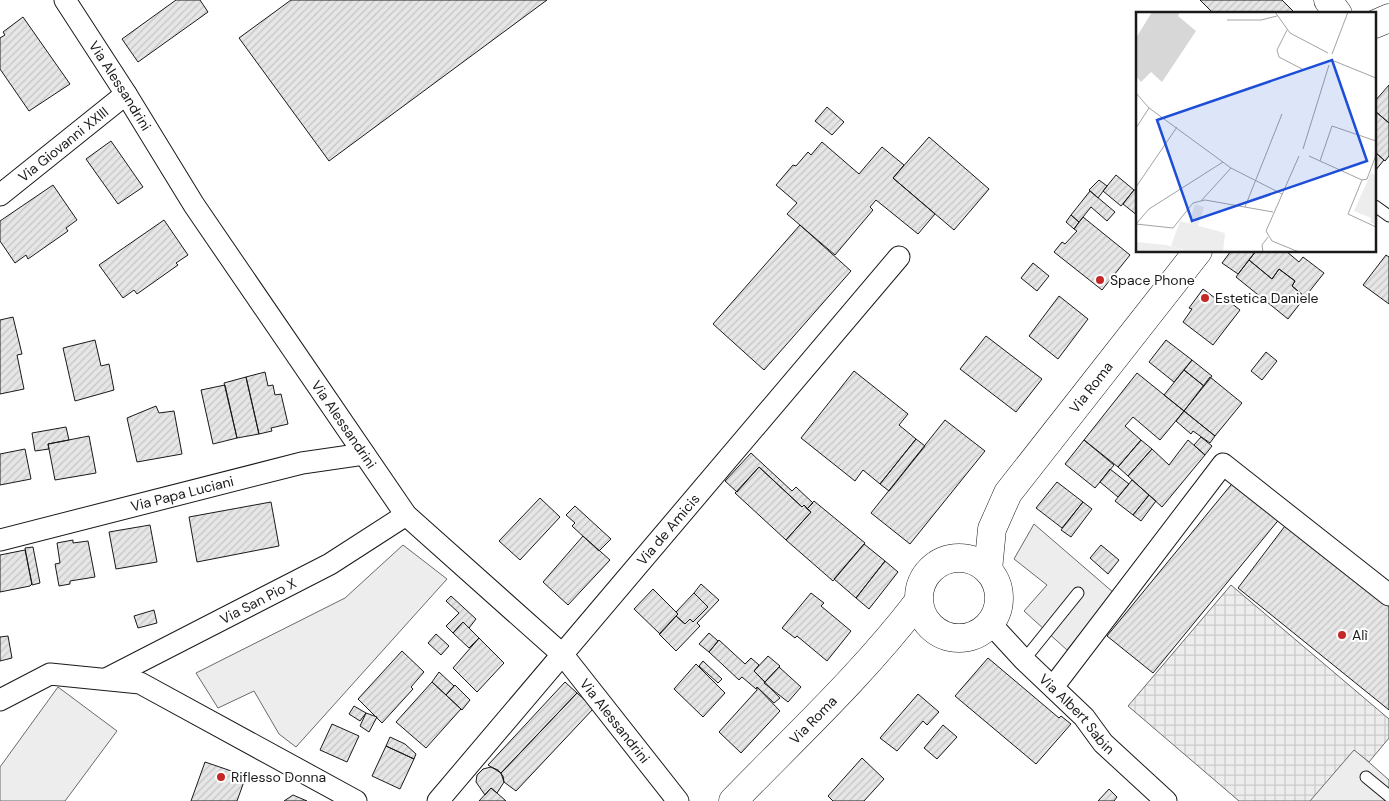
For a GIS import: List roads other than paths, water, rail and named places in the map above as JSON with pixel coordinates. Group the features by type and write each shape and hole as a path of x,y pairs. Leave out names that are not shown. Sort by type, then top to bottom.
{"main road":[{"path":"1328,0 1337,12"},
{"path":"1376,24 1389,18"},
{"name":"Via Roma","path":"990,623 996,613 998,590 988,570 992,529 1008,492 1197,252"},
{"name":"Via Roma","path":"733,801 892,637 918,602 919,589 929,571 946,560 960,558 992,529"},
{"path":"960,558 970,559 988,570"},
{"path":"918,602 923,617 933,629 944,636 970,637 981,632 990,623"},
{"path":"892,637 933,629"}],"street":[{"name":"Via Alessandrini","path":"65,0 126,94 194,205 406,515 563,655 678,801"},
{"name":"Via Giovanni XXIII","path":"0,195 126,94"},
{"name":"Via de Amicis","path":"438,801 899,257"},
{"name":"Via Papa Luciani","path":"0,540 302,463 364,454"},
{"path":"1053,687 1223,464 1389,595"},
{"name":"Via San Pio X","path":"106,680 330,564 406,515"},
{"name":"Via Albert Sabin","path":"990,623 1024,660 1084,717 1103,743 1166,801"},
{"path":"0,700 50,674 140,683 356,801"}],"lane":[{"path":"1376,207 1389,216"},
{"path":"1024,660 1078,593"},
{"path":"1366,777 1389,796"}],"place":[{"name":"Space Phone","path":"1100,280"},
{"name":"Estetica Daniele","path":"1205,298"},
{"name":"Alì","path":"1342,635"},
{"name":"Riflesso Donna","path":"221,777"}]}
